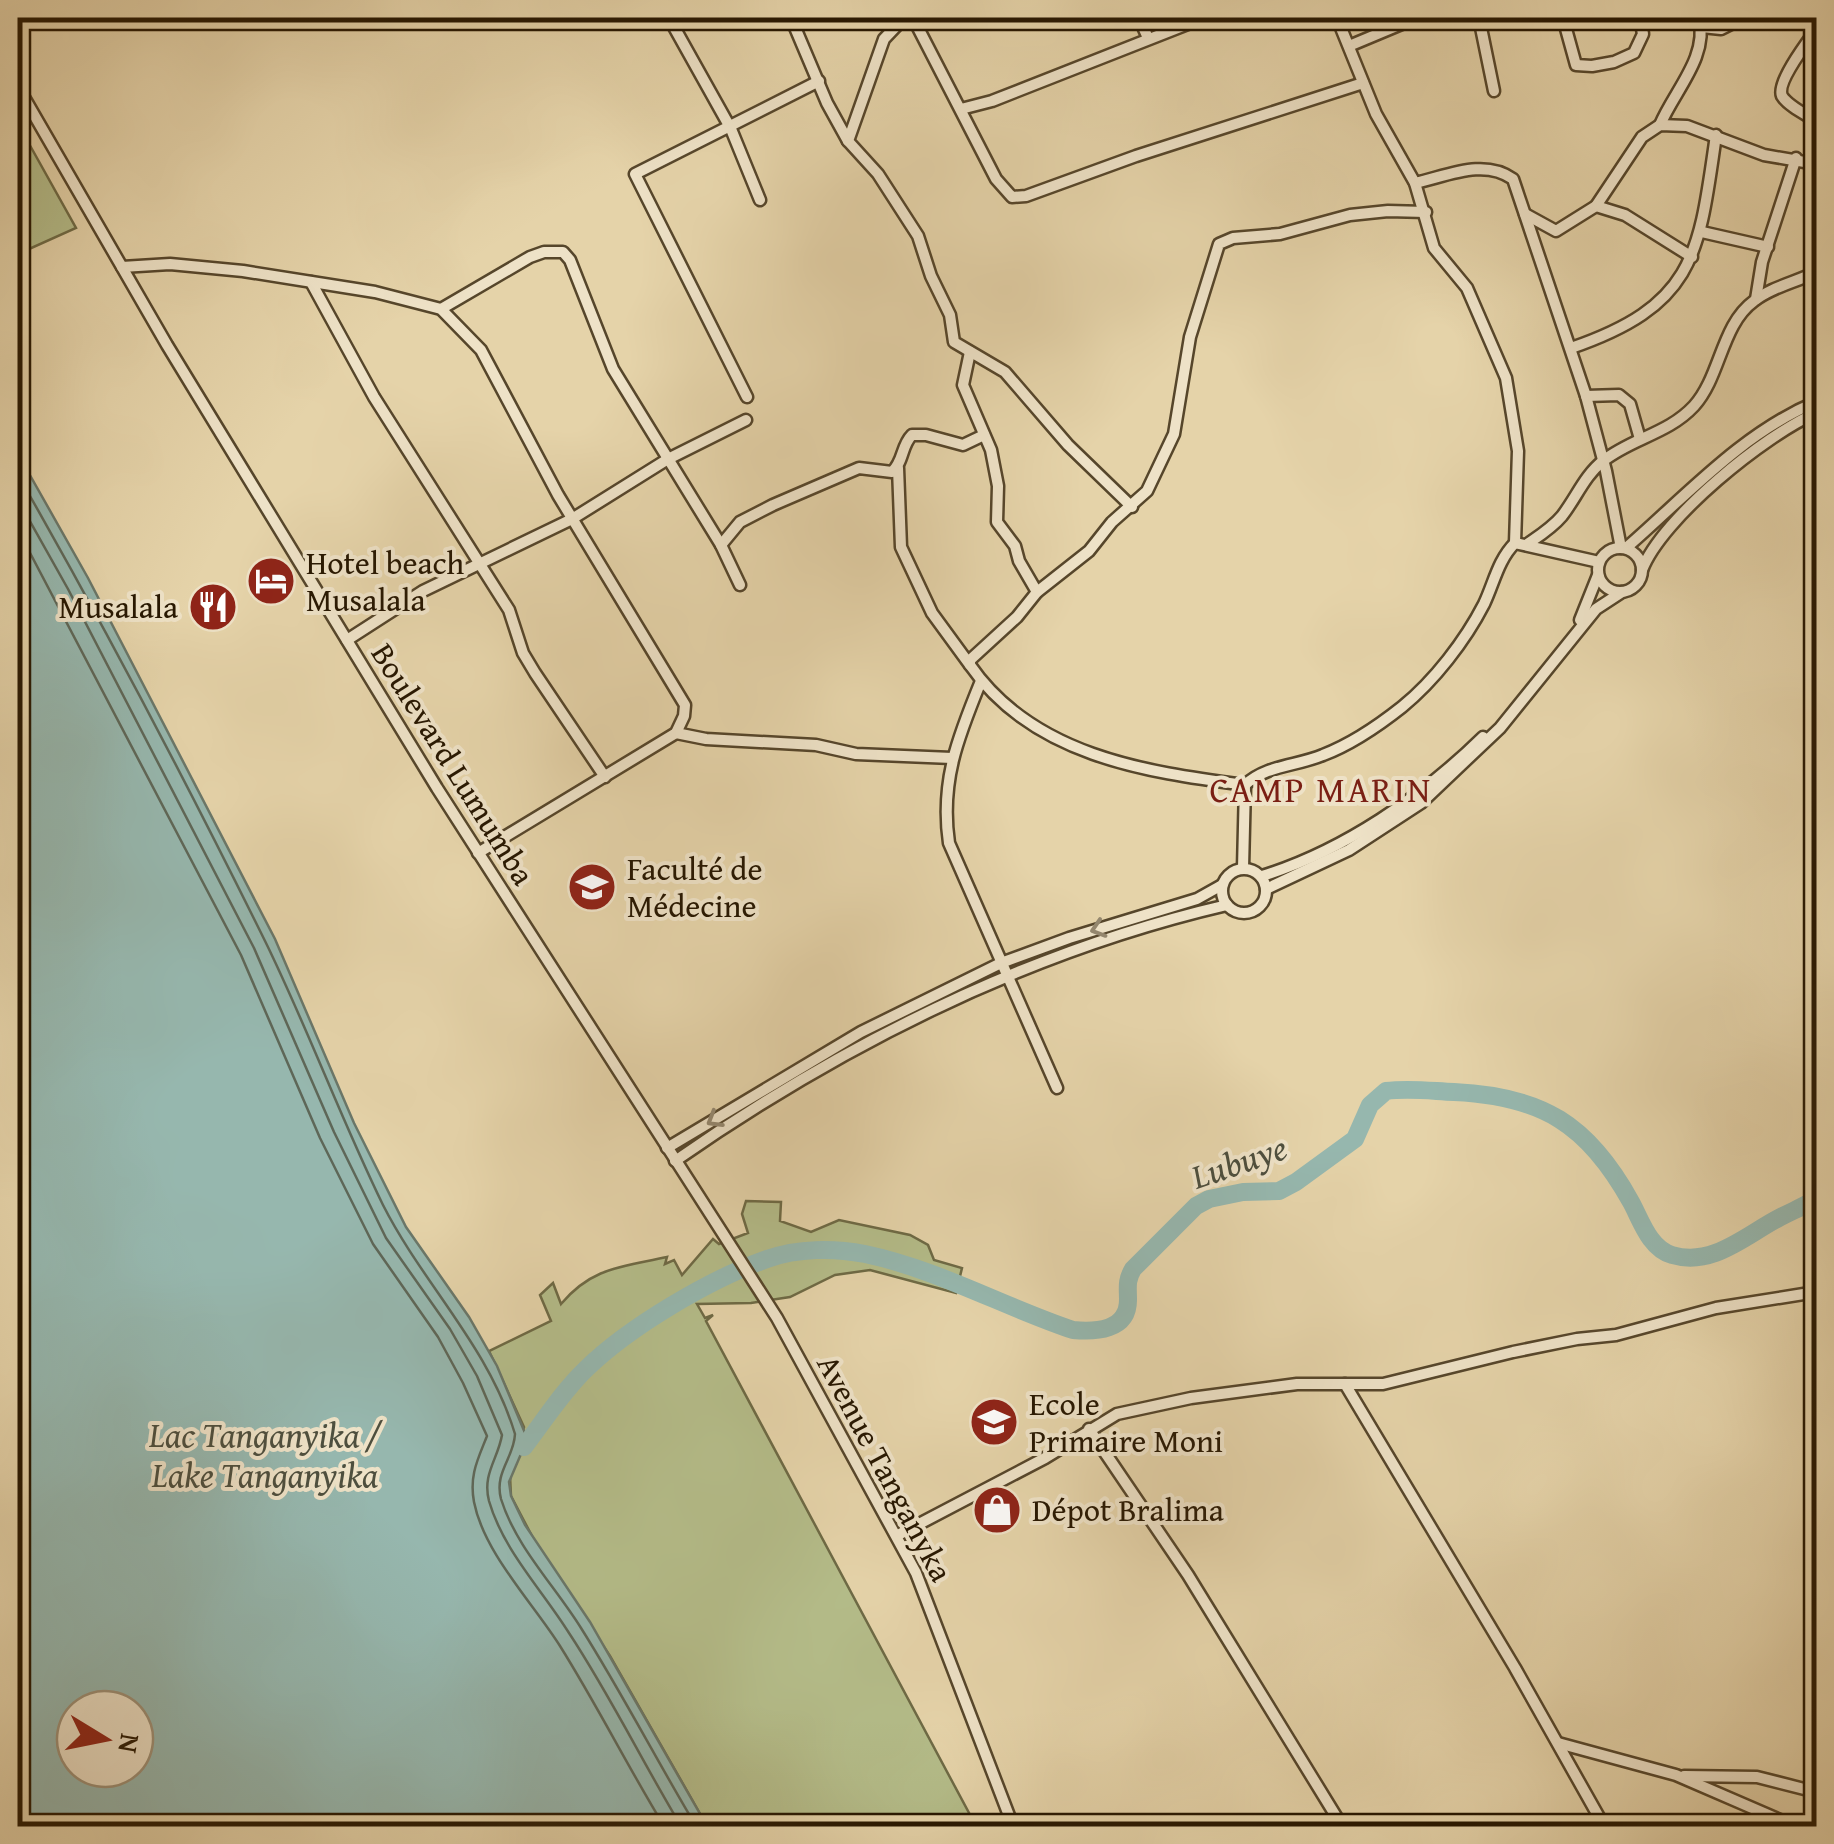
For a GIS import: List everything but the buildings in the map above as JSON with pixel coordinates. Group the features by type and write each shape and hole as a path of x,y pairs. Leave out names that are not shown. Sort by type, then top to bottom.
{"street":[{"path":"669,18 731,128 760,200"},
{"path":"791,18 826,102 848,141 878,174 918,236 950,315 954,342 993,363 1021,387 1068,445 1132,507"},
{"path":"848,141 884,39 904,18"},
{"path":"912,18 1005,192 1022,196 1362,82"},
{"path":"1139,18 1148,38"},
{"path":"961,110 1203,18"},
{"path":"1337,18 1376,114 1415,183 1434,248 1468,288 1506,378 1518,452 1521,544"},
{"path":"1349,46 1416,18"},
{"path":"1479,18 1494,91"},
{"path":"1563,18 1576,64 1592,66 1634,54 1643,34 1640,18"},
{"path":"1700,22 1722,29 1743,18"},
{"path":"1524,213 1556,231 1596,206 1642,137 1660,125 1687,77 1703,35 1700,22"},
{"path":"1816,30 1780,90 1784,98 1816,120"},
{"path":"747,397 635,174 819,82"},
{"name":"Boulevard Lumumba","path":"18,87 347,640 478,854 671,1154"},
{"path":"1660,125 1687,126 1764,154 1816,164"},
{"path":"1570,348 1615,331 1662,302 1692,257 1702,232 1716,135"},
{"path":"984,434 963,446 912,435 898,466 900,547 932,613 981,681 1034,727 1085,753 1160,772 1245,785 1264,772 1324,755 1374,728 1404,705 1439,669 1476,620 1506,553 1562,516 1594,468 1604,460 1666,429 1697,403 1714,376 1734,326 1756,299 1796,158"},
{"path":"1415,183 1482,168 1500,170 1513,180 1586,396 1624,548"},
{"path":"1596,206 1625,215 1692,257"},
{"path":"970,665 970,660 1017,617 1037,592 1089,551 1112,522 1147,491 1174,434 1190,337 1219,244 1233,238 1280,234 1350,215 1426,212"},
{"path":"1702,232 1768,247"},
{"path":"441,310 530,257 563,252 570,260 612,368 722,545 740,585"},
{"path":"122,267 170,264 410,298 441,310 481,350 572,519 681,696 684,716 676,733 478,854"},
{"path":"1756,299 1816,272"},
{"path":"311,282 374,397 509,610 523,653 605,777"},
{"path":"970,352 963,385 991,450 998,486 998,522 1015,546 1037,592"},
{"path":"1586,396 1618,394 1630,404 1640,440"},
{"path":"1262,876 1305,860 1351,836 1424,788 1468,752 1581,619 1599,562 1608,551 1624,548 1749,441 1777,421 1816,402"},
{"path":"1266,889 1349,850 1421,804 1500,728 1596,609 1636,584 1662,532 1747,455 1775,434 1816,413"},
{"path":"347,640 423,591 572,519 668,459 746,420"},
{"path":"722,545 740,522 773,504 859,468 892,472 898,466"},
{"path":"1521,544 1599,562"},
{"path":"1624,548 1634,553 1642,570"},
{"path":"1598,575 1607,588 1622,592"},
{"path":"981,681 952,758 944,807 949,842 1058,1088"},
{"path":"676,733 706,739 816,745 856,754 952,758"},
{"path":"1243,868 1245,785"},
{"path":"671,1154 861,1032 1001,963 1198,899 1222,885 1233,871 1243,868 1262,876 1264,900 1251,913 1236,912 1227,905 1222,885"},
{"path":"671,1154 945,1004 1092,944 1227,905"},
{"name":"Avenue Tanganyka","path":"671,1154 777,1318 898,1536 916,1572 1013,1826"},
{"path":"898,1536 1045,1458 1117,1414 1191,1398 1297,1384 1383,1384 1578,1339 1616,1336 1716,1308 1816,1292"},
{"path":"1345,1384 1604,1826"},
{"path":"1089,1429 1188,1575 1342,1826"},
{"path":"1558,1743 1676,1775 1794,1826"},
{"path":"1676,1775 1757,1777 1816,1792"}],"green space":[{"path":"18,124 76,228 18,254"},
{"path":"746,1201 781,1202 780,1221 811,1232 839,1220 910,1235 928,1245 934,1260 962,1268 956,1293 870,1270 835,1275 790,1297 751,1303 697,1304 705,1318 713,1315 706,1321 976,1826 707,1826 610,1656 543,1557 511,1496 510,1475 524,1427 489,1351 551,1321 540,1295 553,1283 561,1304 584,1282 622,1267 667,1257 665,1264 674,1260 682,1275 713,1239 719,1244 748,1233 742,1214"}],"water":[{"name":"Lac Tanganyika / Lake Tanganyika","path":"18,454 88,578 275,939 354,1123 406,1227 469,1317 497,1366 525,1433 524,1447 509,1482 511,1496 525,1525 590,1622 707,1826 18,1826"}],"waterway":[{"name":"Lubuye","path":"524,1447 577,1378 624,1337 721,1279 791,1253 829,1250 865,1254 918,1269 1073,1330 1109,1327 1127,1310 1128,1281 1133,1269 1196,1206 1243,1192 1279,1191 1296,1182 1355,1139 1370,1105 1386,1091 1485,1095 1513,1100 1559,1119 1598,1152 1652,1240 1672,1255 1701,1257 1728,1248 1811,1202 1816,1192"}],"place":[{"name":"Hotel beach Musalala","path":"271,581"},
{"name":"Musalala","path":"213,607"},
{"name":"Faculté de Médecine","path":"592,887"},
{"name":"Ecole Primaire Moni","path":"994,1422"},
{"name":"Dépot Bralima","path":"997,1510"}],"district":[{"name":"CAMP MARIN","path":"1321,790"}]}
